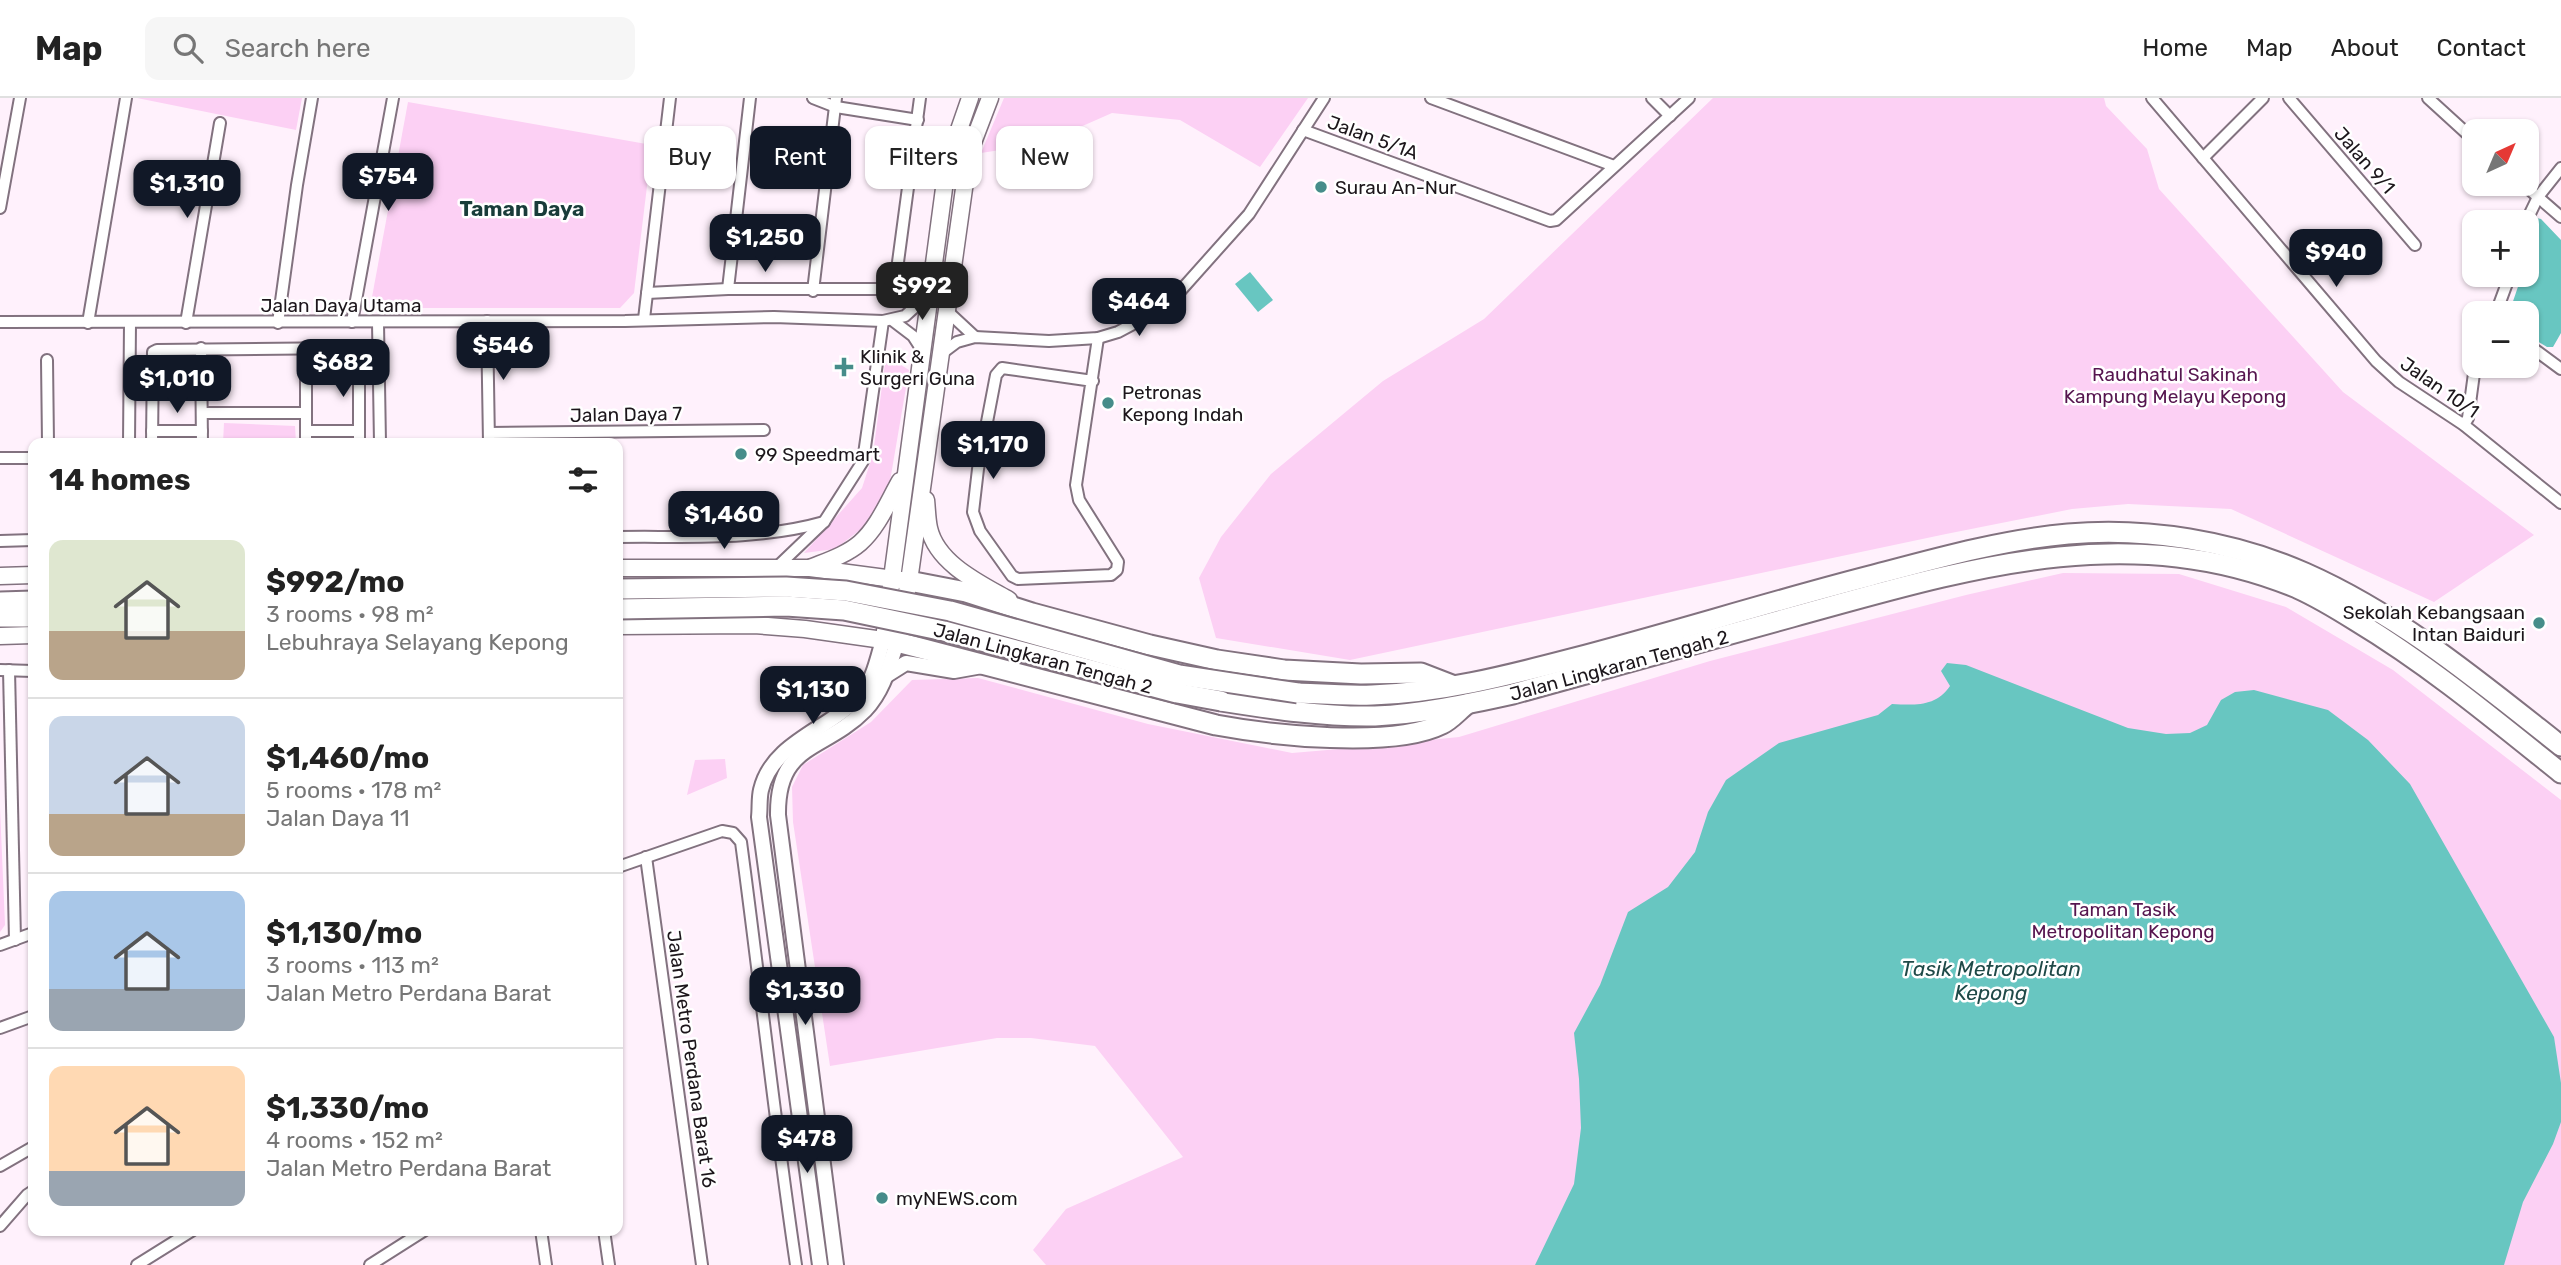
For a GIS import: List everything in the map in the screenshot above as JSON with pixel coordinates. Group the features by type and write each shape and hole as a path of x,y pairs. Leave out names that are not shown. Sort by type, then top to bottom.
{"highway":[{"name":"Jalan Lingkaran Tengah 2","path":"623,589 786,587 846,591 950,611 1179,675 1296,703 1455,686 1506,676 1923,562 2067,534 2129,533 2200,541 2270,559 2336,588 2396,621 2479,681 2561,746"},
{"name":"Jalan Lingkaran Tengah 2","path":"623,609 786,606 845,610 944,631 1177,693 1296,703 1377,716 1513,695 1916,583 2071,554 2130,553 2199,560 2264,575 2299,589 2384,638 2464,695 2561,773"},
{"path":"900,580 966,592 1150,645 1217,660 1284,670 1361,674 1421,673 1455,686"},
{"path":"959,658 942,643 935,621 949,598 966,592"},
{"path":"0,602 28,601"},
{"path":"0,617 28,617"},
{"path":"890,641 1203,721 1256,732 1362,738 1415,732 1442,724 1467,704"}],"main road":[{"path":"900,580 905,473 945,181 953,147 970,98"},
{"path":"623,626 754,625 890,641 923,473 969,153 990,98"},
{"path":"817,569 859,543 879,519 905,473"},
{"path":"923,473 929,530 935,544 972,579 1032,613"},
{"path":"623,568 777,567 817,569 900,580"},
{"path":"805,629 839,624 849,620 854,610 853,600 847,589 817,569"},
{"path":"0,576 28,575"},
{"path":"0,636 28,635"}],"street":[{"path":"0,208 20,98"},
{"path":"88,323 126,98"},
{"path":"278,323 312,98"},
{"path":"352,322 393,98"},
{"path":"644,319 670,98"},
{"path":"728,289 750,98"},
{"path":"813,98 918,120"},
{"path":"647,293 728,289 883,290 895,283 920,98"},
{"path":"941,354 957,342 975,337 1049,341 1098,338 1118,332 1150,315 1174,298 1249,214 1324,98"},
{"path":"1432,98 1615,166 1689,98"},
{"path":"1652,98 1670,116"},
{"name":"Jalan 10/1","path":"2152,98 2376,361 2399,382 2464,425 2561,503"},
{"path":"2203,158 2263,98"},
{"name":"Jalan 9/1","path":"2289,98 2415,245"},
{"path":"2428,98 2462,129"},
{"path":"813,291 836,102"},
{"path":"186,323 220,123"},
{"name":"Jalan 5/1A","path":"1303,130 1550,221 1563,215 1615,166"},
{"path":"2532,210 2538,197 2561,168"},
{"path":"2538,197 2561,217"},
{"path":"887,321 911,311 931,292"},
{"path":"947,311 975,337"},
{"name":"Jalan Daya Utama","path":"0,323 378,323 775,317 887,321"},
{"path":"486,321 489,438"},
{"path":"887,321 913,336 923,352"},
{"path":"777,567 824,522 863,461 887,321"},
{"path":"129,438 130,323"},
{"path":"251,347 252,323"},
{"path":"378,323 380,438"},
{"path":"1093,381 1002,368 998,370 978,469 973,512 980,531 1012,576 1018,579 1111,575 1117,570 1118,562 1079,500 1076,485 1093,381 1098,338"},
{"path":"306,347 306,437 359,431"},
{"path":"201,348 202,437 152,437 153,352 201,348 306,347 350,348 359,355 359,438"},
{"path":"2539,352 2560,367"},
{"path":"47,360 48,438"},
{"path":"2464,425 2468,418 2473,378"},
{"path":"202,413 306,412"},
{"name":"Jalan Daya 7","path":"489,438 764,430"},
{"path":"0,458 28,458"},
{"path":"623,537 761,534 795,530 824,522"},
{"path":"0,541 28,540"},
{"path":"836,1265 779,828 777,793 785,772 795,759 853,721 877,696 887,675 890,641"},
{"path":"820,1265 760,817 761,789 772,766 787,750 858,698 890,641"},
{"path":"887,675 906,663 954,671 987,665"},
{"path":"15,940 6,754 5,670 28,671"},
{"path":"761,789 777,793"},
{"path":"623,865 722,831 733,833 741,842 761,991 775,1126 796,1265"},
{"name":"Jalan Metro Perdana Barat 16","path":"646,857 702,1265"},
{"path":"0,945 28,935"},
{"path":"0,1028 28,1018"},
{"path":"0,1166 28,1150"},
{"path":"0,1226 28,1194"},
{"path":"137,1265 183,1236"},
{"path":"370,1265 416,1236"},
{"path":"542,1236 546,1265"},
{"path":"605,1236 610,1265"}],"green space":[{"path":"137,98 302,98 296,130"},
{"path":"1004,98 1308,98 1260,167 1180,120 1112,113 1083,126 996,126 996,151 982,153"},
{"name":"Raudhatul Sakinah Kampung Melayu Kepong","path":"1713,98 2104,98 2106,106 2147,149 2159,189 2343,392 2534,535 2434,602 2231,509 2128,504 2072,509 1946,534 1350,660 1216,638 1199,578 1221,537 1271,474 1383,381 1484,319"},
{"path":"408,102 644,144 644,189 647,189 634,293 620,308 383,308 372,297"},
{"path":"886,356 909,370 889,487 864,527 835,549 804,553 862,488 873,454"},
{"path":"224,423 295,426 296,438 223,438"},
{"name":"Taman Tasik Metropolitan Kepong","path":"2063,573 2179,574 2286,607 2393,670 2561,800 2561,1265 1046,1265 1033,1250 1066,1209 1183,1157 1095,1046 1031,1038 997,1038 830,1066 793,822 792,787 803,765 871,722 912,680 978,678 1148,724 1292,753 1351,748 1459,737 1710,661 1966,595"},
{"path":"725,759 727,778 687,795 695,760"},
{"path":"0,808 5,925 0,932"}],"water":[{"path":"2541,219 2561,240 2561,333 2553,347 2539,342 2539,301 2513,301 2518,287 2539,287"},
{"path":"1250,272 1273,300 1258,312 1235,284"},
{"name":"Tasik Metropolitan Kepong","path":"1947,663 1966,665 2128,728 2166,734 2190,733 2207,725 2221,700 2235,692 2254,690 2328,710 2368,740 2410,784 2554,1037 2561,1083 2561,1122 2553,1144 2523,1202 2504,1265 1535,1265 1574,1184 1581,1128 1574,1033 1600,985 1628,912 1668,887 1695,852 1708,812 1726,780 1779,743 1878,715 1892,704 1917,704 1938,698 1950,686 1941,671"}],"place":[{"name":"Surau An-Nur","path":"1321,187"},
{"name":"Klinik & Surgeri Guna","path":"844,367"},
{"name":"Petronas Kepong Indah","path":"1108,403"},
{"name":"99 Speedmart","path":"741,454"},
{"name":"Sekolah Kebangsaan Intan Baiduri","path":"2539,623"},
{"name":"myNEWS.com","path":"882,1198"}],"district":[{"name":"Taman Daya","path":"522,209"}]}
